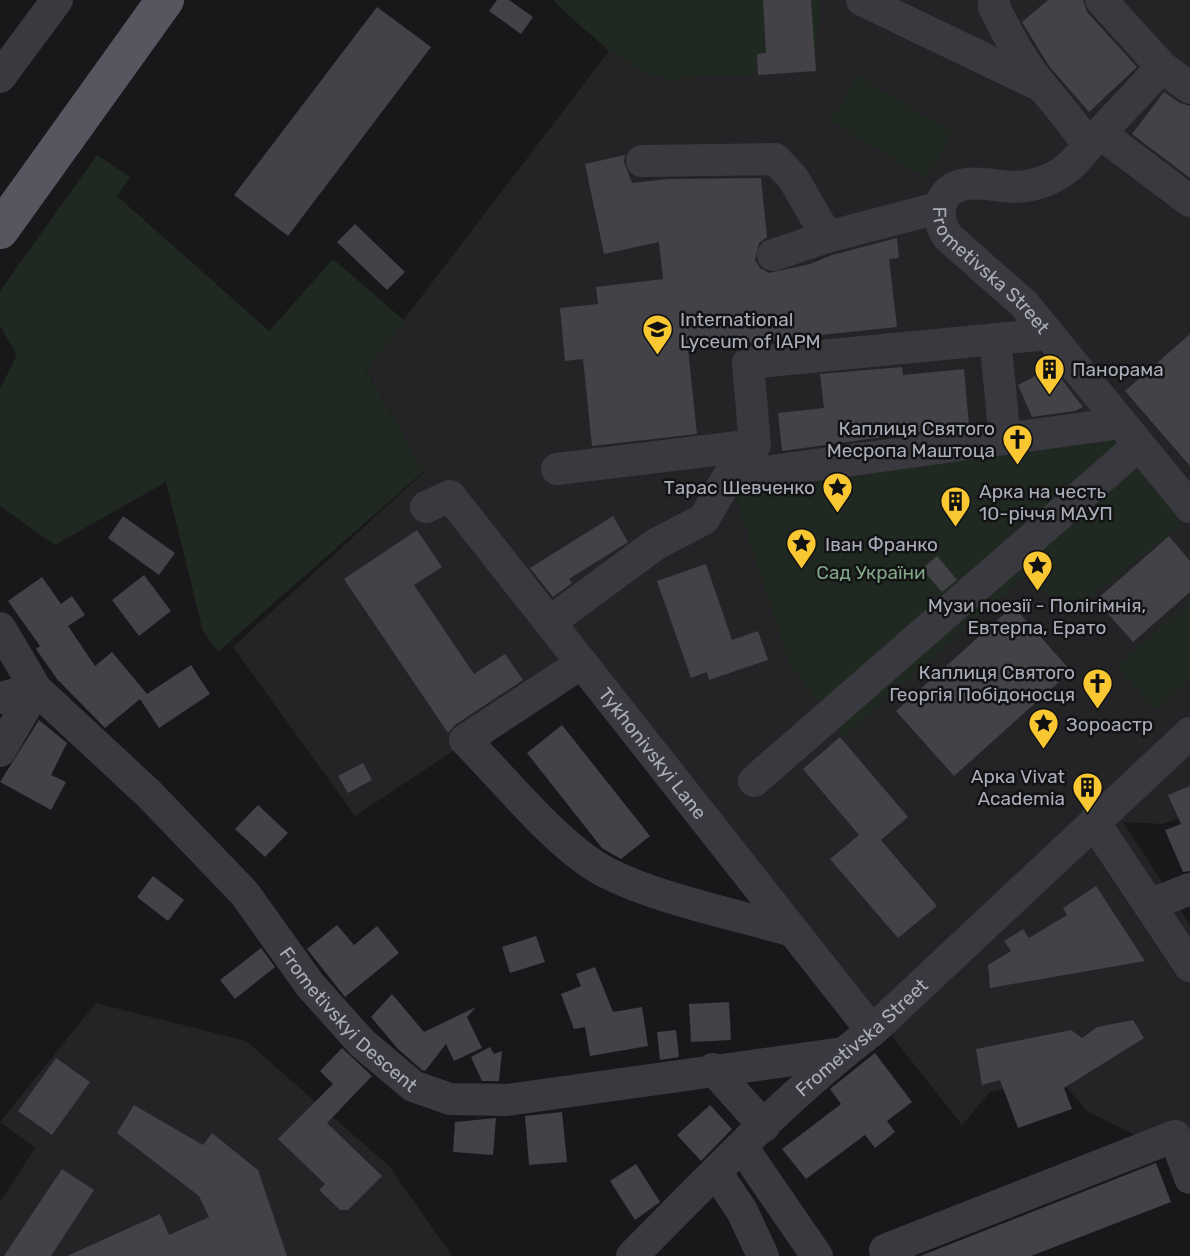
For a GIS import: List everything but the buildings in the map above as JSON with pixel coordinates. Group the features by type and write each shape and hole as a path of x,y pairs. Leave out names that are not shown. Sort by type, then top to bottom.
{"main road":[{"path":"0,230 165,0"}],"street":[{"path":"0,77 57,0"},
{"path":"862,0 1042,87"},
{"path":"1101,0 1162,67 1190,88"},
{"path":"998,2 1013,47 1042,87 1072,120 1095,140 1190,201"},
{"name":"Frometivska Street","path":"1162,67 1071,168 1042,182 1005,188 965,184 947,193 938,208 940,226 948,237 1024,304 1190,507"},
{"path":"642,161 775,159 793,177 827,237"},
{"path":"773,255 827,237 938,208"},
{"path":"557,469 755,445 748,363 1049,334"},
{"path":"995,339 1005,439"},
{"path":"550,622 656,544 704,519 728,477 1005,439 1130,434"},
{"path":"754,781 1130,434"},
{"name":"Tykhonivskyi Lane","path":"426,507 450,496 872,1031"},
{"name":"Frometivskyi Descent","path":"0,628 36,689 149,793 245,894 310,985 362,1043 413,1086 450,1099 507,1100 713,1069 843,1054"},
{"path":"582,663 465,740 557,834 600,869 653,890 793,931"},
{"path":"0,698 36,689"},
{"path":"0,751 36,689"},
{"name":"Frometivska Street","path":"632,1256 753,1137 843,1054 872,1031 1190,733"},
{"path":"1094,822 1190,966"},
{"path":"1149,905 1190,889"},
{"path":"713,1069 817,1256"},
{"path":"885,1250 1175,1136 1190,1178"},
{"path":"716,1172 743,1211 763,1256"}],"shaded area":[{"path":"553,0 1190,0 1190,814 1163,824 1123,822 1190,925 1190,1163 1087,1111 1057,1076 990,1092 962,1125 593,658 355,816 233,647 424,472 366,369 609,51"},
{"path":"96,1003 246,1041 389,1166 452,1256 0,1256 0,1202 35,1148 0,1122"}],"green space":[{"path":"553,0 820,0 815,71 665,79 619,56 592,36"},
{"path":"858,76 953,133 926,178 830,121"},
{"path":"97,155 130,177 117,196 269,331 333,259 405,321 366,370 424,471 218,652 203,631 166,482 55,545 0,506 0,389 17,355 0,326 0,291"},
{"name":"Сад України","path":"1112,431 1186,521 1069,614 1025,576 844,737 790,665 732,487"},
{"path":"1190,602 1190,678 1155,710 1116,666"}],"place":[{"name":"International Lyceum of IAPM","path":"657,357"},
{"name":"Панорама","path":"1049,396"},
{"name":"Каплиця Святого Месропа Маштоца","path":"1018,466"},
{"name":"Тарас Шевченко","path":"838,514"},
{"name":"Арка на честь 10-річчя МАУП","path":"956,529"},
{"name":"Іван Франко","path":"802,571"},
{"name":"Музи поезії - Полігімнія, Евтерпа, Ерато","path":"1037,593"},
{"name":"Каплиця Святого Георгія Побідоносця","path":"1098,710"},
{"name":"Зороастр","path":"1043,751"},
{"name":"Арка Vivat Academia","path":"1088,814"}]}
